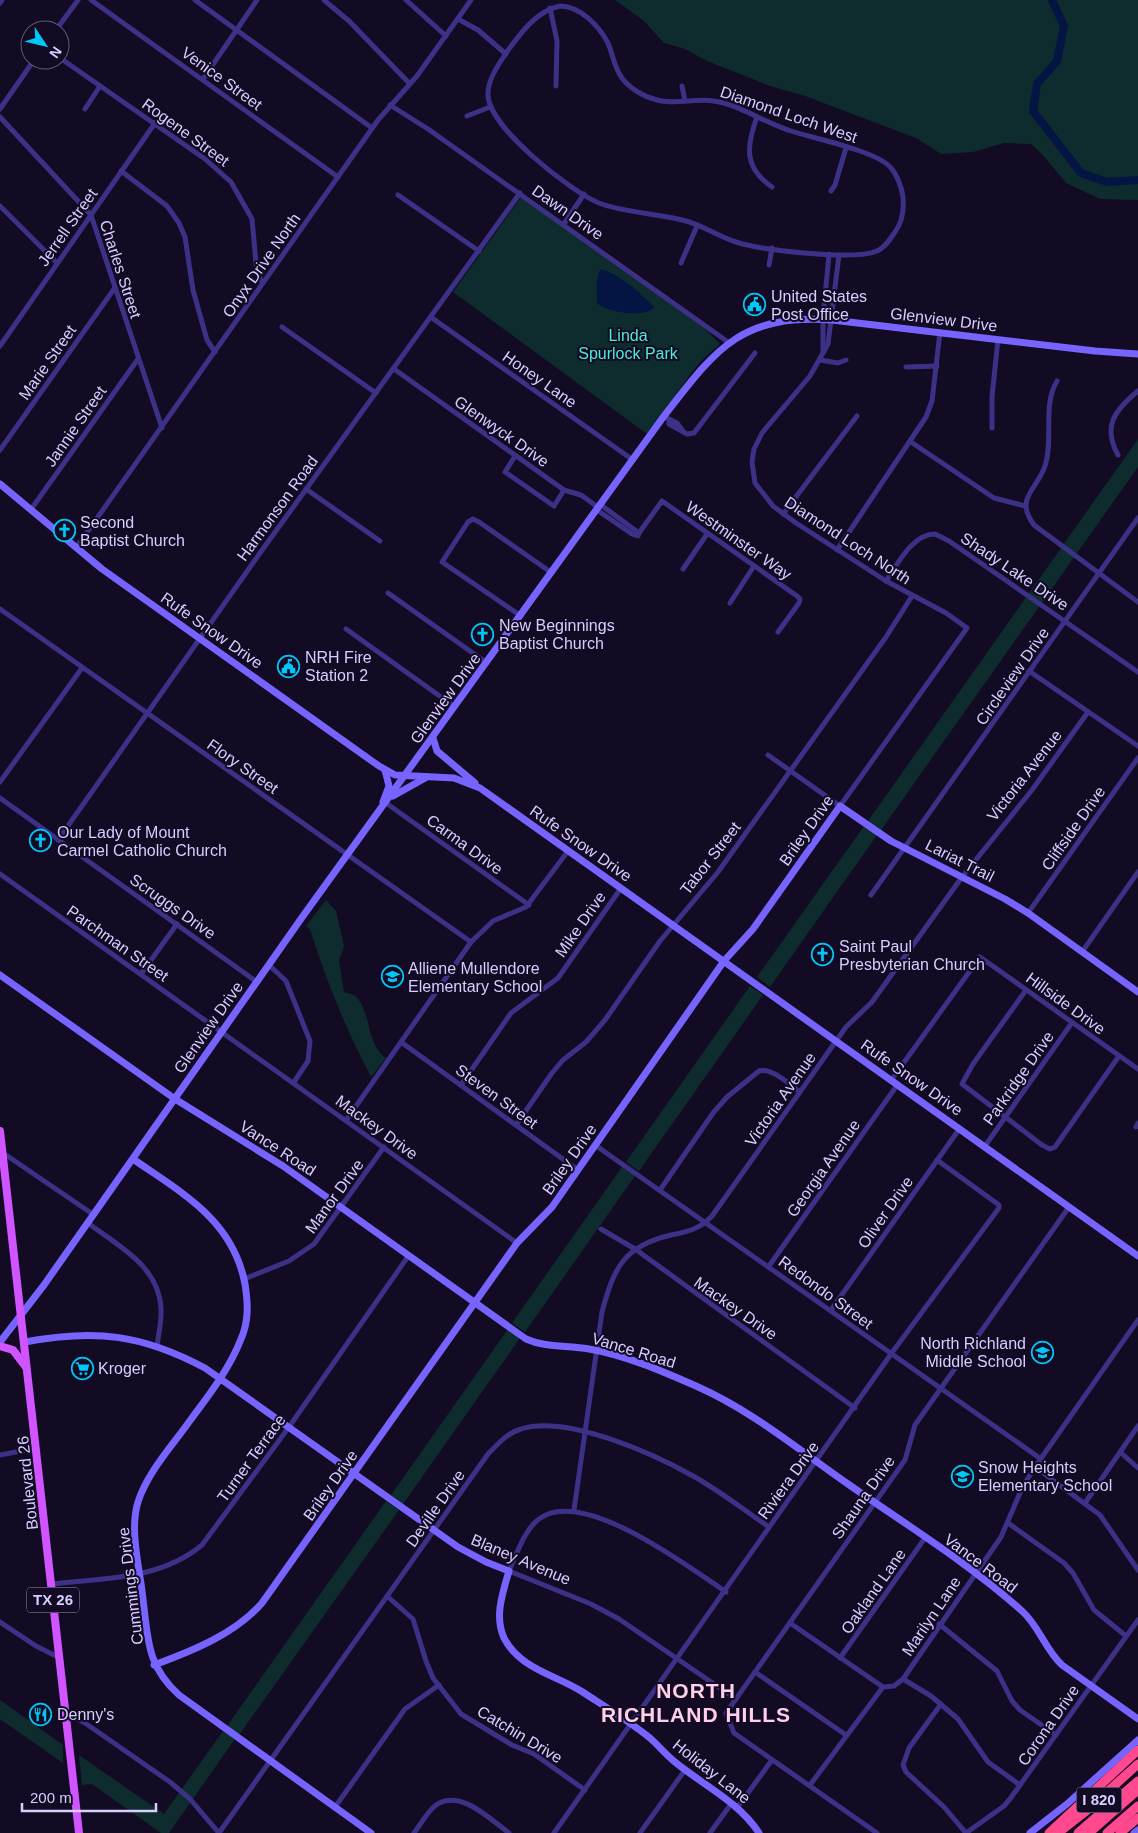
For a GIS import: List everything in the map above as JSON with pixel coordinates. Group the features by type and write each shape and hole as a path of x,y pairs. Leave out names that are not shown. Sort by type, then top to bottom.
{"highway":[{"path":"1049,1833 1138,1750"},
{"name":"I 820","path":"1058,1833 1085,1812 1138,1764"},
{"path":"1078,1833 1138,1781"},
{"path":"1089,1833 1138,1790"},
{"name":"I 820","path":"1107,1833 1138,1806"},
{"path":"1120,1833 1138,1818"}],"main road":[{"name":"Boulevard 26","path":"0,1131 3,1153 4,1194 25,1342 26,1367 37,1448 79,1833"},
{"path":"0,1344 25,1342"},
{"path":"0,1344 13,1350 26,1367"}],"street":[{"path":"63,20 78,0"},
{"name":"Venice Street","path":"90,0 338,177"},
{"path":"195,0 372,128"},
{"path":"203,79 238,31 257,0"},
{"path":"324,0 349,21 410,83"},
{"path":"406,0 446,36"},
{"name":"Onyx Drive North","path":"76,548 372,128 410,83 471,0"},
{"name":"Diamond Loch West","path":"490,107 502,127 516,141 584,194 609,206 681,219 736,242 839,255 864,254 882,249 898,229 903,207 902,191 892,168 882,161 784,129 715,101 659,101 638,92 621,77 607,42 592,22 579,12 565,6 550,8"},
{"path":"467,116 490,107 487,93 493,75 506,54 536,17 550,8 556,41 556,86"},
{"path":"458,19 478,30 506,54"},
{"name":"Rogene Street","path":"70,65 217,168 237,190 252,219 256,274 263,283"},
{"path":"0,109 27,70"},
{"path":"85,109 100,86"},
{"path":"682,86 685,101"},
{"name":"Dawn Drive","path":"390,106 428,129 520,193 728,342"},
{"name":"Charles Street","path":"0,117 91,215 114,289 162,428"},
{"path":"757,117 750,141 751,163 756,175 772,188"},
{"name":"Jerrell Street","path":"0,346 155,123"},
{"path":"831,191 835,185 846,148"},
{"path":"121,171 167,206 179,224 185,237 193,290 207,340 215,352"},
{"name":"Harmonson Road","path":"58,840 306,489 432,318 520,193"},
{"path":"564,224 584,194"},
{"path":"398,196 479,251"},
{"path":"0,206 58,263"},
{"path":"681,263 697,226"},
{"path":"770,265 772,248"},
{"name":"Diamond Loch North","path":"823,352 823,320 828,254"},
{"name":"Diamond Loch North","path":"839,255 828,344 810,376 762,433 754,449 752,462 755,483 764,496 783,514 886,581 966,626"},
{"name":"Marie Street","path":"0,450 114,289"},
{"name":"Honey Lane","path":"432,318 633,460"},
{"name":"Glenview Drive","path":"0,1344 94,1215 269,965 633,460 705,363 728,342 754,328 795,318 832,320 1095,351 1138,354"},
{"path":"282,327 376,393"},
{"path":"837,550 911,442 931,407 940,332"},
{"path":"992,428 992,397 998,339"},
{"path":"666,418 677,423 683,431 690,434 698,429 755,353"},
{"name":"Jannie Street","path":"32,508 138,358"},
{"path":"820,360 838,364 846,360"},
{"path":"906,367 937,366"},
{"name":"Glenwyck Drive","path":"394,369 564,490 581,495 639,533"},
{"path":"1057,382 1051,393 1049,449 1045,466 1029,494 1025,506 1034,525 1138,602"},
{"path":"1118,455 1111,440 1111,423 1127,399 1138,391"},
{"path":"783,514 857,416"},
{"path":"911,442 994,498 1025,506"},
{"path":"516,456 505,472 554,506 564,490"},
{"name":"Rufe Snow Drive","path":"0,484 32,508 102,570 385,770 405,777 454,778 480,788 672,926 837,1040 1138,1256"},
{"path":"306,489 380,542"},
{"name":"Westminster Way","path":"639,533 662,501 754,566 800,599 778,632"},
{"name":"Circleview Drive","path":"871,895 1138,518"},
{"path":"521,616 442,562 468,522 473,519 552,573"},
{"path":"1133,525 1138,529"},
{"path":"682,569 708,534"},
{"name":"Shady Lake Drive","path":"886,581 910,547 920,538 935,534 949,541 1066,620 1138,672"},
{"path":"730,602 754,566"},
{"path":"388,593 487,663"},
{"name":"Tabor Street","path":"516,1125 552,1073 563,1060 586,1042 605,1020 672,926 718,872 791,771 912,596"},
{"name":"Flory Street","path":"0,609 471,942"},
{"name":"Briley Drive","path":"154,1665 209,1641 256,1611 517,1243 552,1207 724,961 753,929 967,628 966,626"},
{"path":"346,629 455,707"},
{"path":"0,782 82,668"},
{"path":"1029,671 1138,746"},
{"name":"Victoria Avenue","path":"706,1222 846,1027 872,1002 962,877 1032,790 1088,712"},
{"path":"433,738 437,751 480,788"},
{"name":"Lariat Trail","path":"768,755 891,841 1028,913 1137,989"},
{"name":"Cliffside Drive","path":"1028,913 1138,758"},
{"path":"378,813 389,786 385,770"},
{"path":"388,800 428,776"},
{"name":"Scruggs Drive","path":"0,798 257,982"},
{"name":"Carma Drive","path":"388,800 529,905"},
{"path":"347,1119 471,942 493,922 529,905 568,851"},
{"path":"1082,952 1138,872"},
{"name":"Parchman Street","path":"0,874 222,1032"},
{"name":"Mike Drive","path":"461,1086 511,1013 558,978 621,888"},
{"path":"141,974 177,924"},
{"name":"Hillside Drive","path":"980,957 1071,1024 1138,1069"},
{"name":"Georgia Avenue","path":"769,1266 980,957"},
{"path":"269,965 286,981 310,1040 308,1061 294,1082"},
{"name":"Vance Road","path":"0,975 175,1099 259,1150 533,1342 596,1351 656,1370 708,1391 749,1416 975,1574 1022,1611 1034,1624 1051,1656 1138,1719"},
{"path":"1026,990 973,1064 962,1084 1050,1149 1054,1147 1119,1056"},
{"name":"Parkridge Drive","path":"985,1146 1071,1024"},
{"name":"Mackey Drive","path":"222,1032 347,1119 517,1243"},
{"name":"Steven Street","path":"401,1042 578,1170"},
{"path":"660,1190 713,1113 727,1097 759,1071 772,1072 800,1092"},
{"name":"Oliver Drive","path":"831,1310 960,1128"},
{"name":"Redondo Street","path":"595,1145 1041,1459"},
{"name":"Manor Drive","path":"244,1279 267,1272 305,1251 319,1238 384,1147"},
{"path":"3,1153 94,1215"},
{"name":"Cummings Drive","path":"133,1159 175,1188 213,1219 228,1237 236,1253 244,1279 248,1303 247,1320 234,1356 149,1480 138,1502 136,1520 140,1573 154,1665 163,1679 179,1695 371,1833"},
{"name":"Riviera Drive","path":"554,1833 726,1592 769,1527 855,1408 891,1354 999,1208 999,1206 937,1160"},
{"name":"Shauna Drive","path":"736,1699 905,1460 915,1425 1069,1207"},
{"path":"574,1510 596,1351 608,1287 619,1267 635,1249 652,1239 697,1229 706,1222"},
{"path":"88,1223 129,1254 150,1275 157,1289 161,1310 156,1347"},
{"name":"Mackey Drive","path":"601,1228 635,1249 855,1408"},
{"name":"Turner Terrace","path":"52,1584 140,1573 172,1564 190,1555 202,1545 409,1255"},
{"name":"Marilyn Lane","path":"883,1687 894,1686 903,1679 939,1624 1001,1537 1023,1486 1035,1467 1138,1320"},
{"name":"Blaney Avenue","path":"25,1342 62,1335 125,1337 184,1357 220,1379 471,1554 591,1604 628,1624 736,1699"},
{"name":"Deville Drive","path":"219,1833 488,1454 512,1433 528,1427 540,1426 585,1432 625,1444 680,1469 769,1527"},
{"path":"1085,1503 1138,1426"},
{"path":"0,1455 37,1448"},
{"path":"1120,1452 1138,1468"},
{"path":"1035,1467 1100,1514 1138,1570"},
{"path":"509,1571 524,1538 539,1519 550,1513 574,1510 592,1515 656,1545 726,1592"},
{"path":"1008,1523 1064,1563 1073,1573 1094,1610 1126,1636"},
{"name":"Oakland Lane","path":"840,1658 925,1538"},
{"name":"Holiday Lane","path":"509,1571 499,1606 500,1618 504,1637 516,1654 527,1664 578,1690 631,1724 685,1770 746,1815 758,1833"},
{"name":"Catchin Drive","path":"387,1596 413,1619 426,1661 439,1686 461,1714 512,1745 534,1754 584,1790"},
{"name":"Corona Drive","path":"966,1833 1004,1806 1138,1620"},
{"path":"0,1622 36,1646 60,1658"},
{"path":"790,1623 883,1687 810,1785"},
{"path":"939,1624 997,1670 1012,1701 1020,1710 1056,1735"},
{"path":"754,1672 846,1736"},
{"path":"903,1679 941,1704 962,1724 980,1753 988,1762 1020,1785"},
{"path":"335,1807 404,1709 439,1686"},
{"path":"736,1699 726,1713 734,1732 877,1833"},
{"path":"941,1704 909,1748 903,1765 906,1772 944,1807 966,1833"},
{"path":"66,1713 85,1723 170,1782 190,1799 219,1833"},
{"path":"1030,1833 1081,1792 1138,1740"},
{"path":"737,1808 772,1760"},
{"path":"640,1833 685,1770"},
{"path":"414,1833 434,1807 448,1800 469,1805 509,1833"},
{"path":"710,1833 731,1804"},
{"path":"1134,1833 1138,1830"}],"green space":[{"path":"615,0 1138,0 1138,200 1100,199 1066,183 1042,154 1031,144 1004,143 973,152 941,154 916,138 805,96 770,86 707,61 685,49 664,43 644,21"},
{"name":"Linda Spurlock Park","path":"521,197 692,315 720,344 699,363 647,434 453,292"},
{"path":"1138,439 1138,467 881,830 868,821"},
{"path":"864,826 877,835 770,987 757,977"},
{"path":"326,900 336,911 344,946 339,961 344,992 354,995 360,1002 375,1045 386,1058 371,1077 345,1023 310,929 306,926"},
{"path":"750,986 763,995 639,1171 626,1162"},
{"path":"622,1167 635,1176 525,1332 512,1323"},
{"path":"508,1329 520,1338 403,1504 391,1495"},
{"path":"386,1501 399,1510 239,1735 227,1726"},
{"path":"0,1700 63,1745 63,1763 0,1719"},
{"path":"223,1731 235,1739 169,1833 161,1833 92,1784 82,1785 79,1755 164,1814"}],"water":[{"path":"601,269 615,275 629,285 654,307 650,311 643,313 626,313 609,309 597,303 597,280"}],"waterway":[{"path":"1052,0 1064,26 1057,61 1037,84 1033,111 1081,173 1107,182 1138,180"}],"place":[{"name":"United States Post Office","path":"755,305"},
{"name":"Second Baptist Church","path":"64,531"},
{"name":"New Beginnings Baptist Church","path":"483,634"},
{"name":"NRH Fire Station 2","path":"289,666"},
{"name":"Our Lady of Mount Carmel Catholic Church","path":"41,841"},
{"name":"Saint Paul Presbyterian Church","path":"823,955"},
{"name":"Alliene Mullendore Elementary School","path":"392,977"},
{"name":"North Richland Middle School","path":"1042,1352"},
{"name":"Kroger","path":"82,1368"},
{"name":"Snow Heights Elementary School","path":"962,1476"},
{"name":"Denny's","path":"41,1714"}],"district":[{"name":"NORTH RICHLAND HILLS","path":"696,1703"}]}
